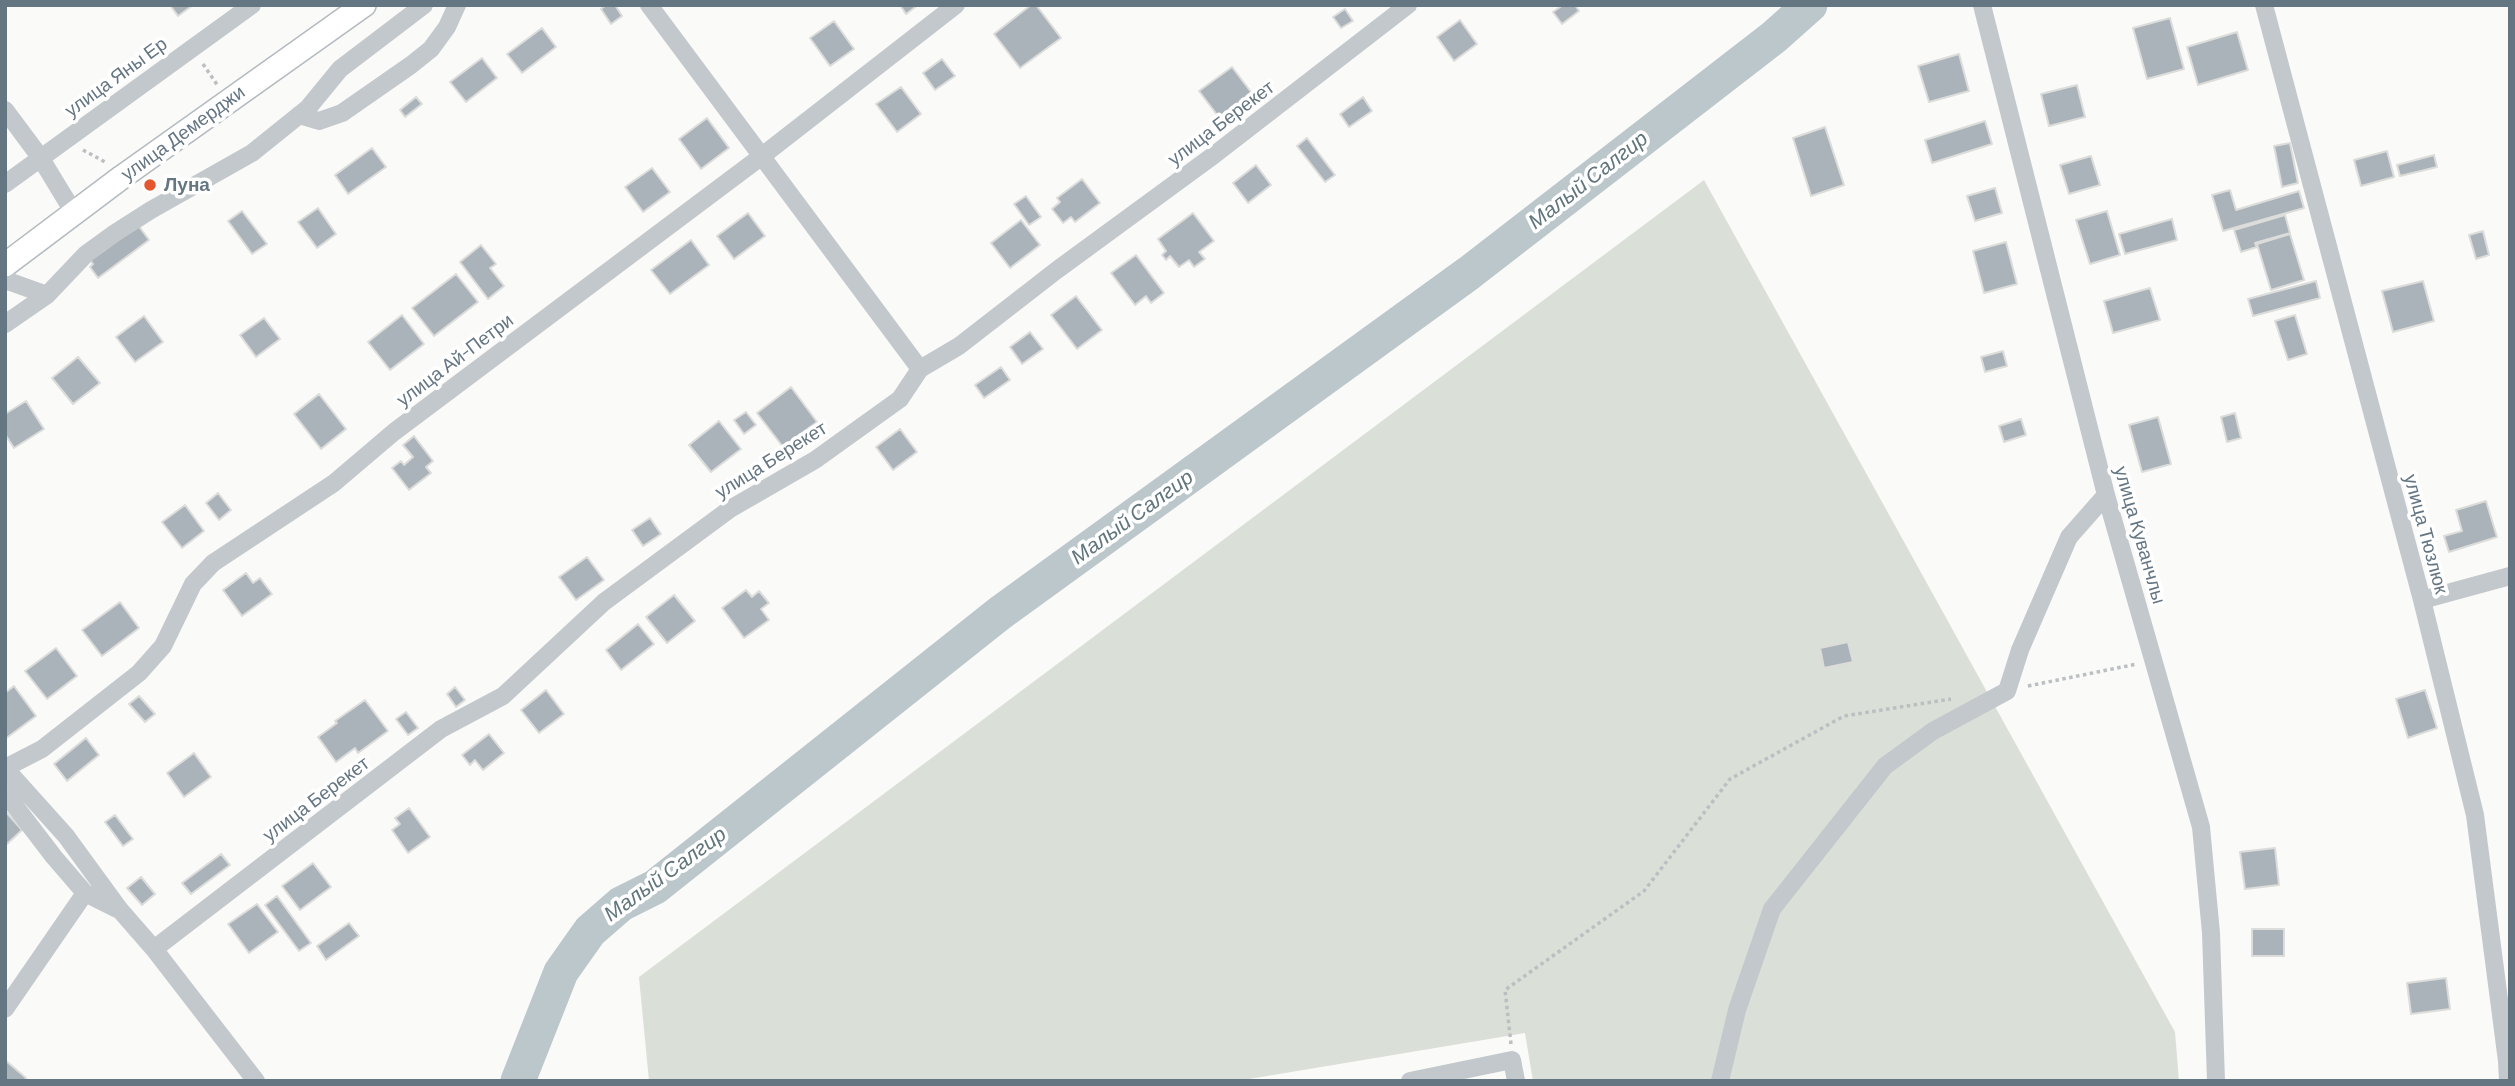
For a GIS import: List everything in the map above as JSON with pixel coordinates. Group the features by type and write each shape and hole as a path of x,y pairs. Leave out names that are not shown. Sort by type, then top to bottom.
{"main road":[{"name":"улица Демерджи","path":"5,265 228,100 364,5"}],"street":[{"name":"улица Яны Ер","path":"5,184 252,5"},
{"path":"5,324 47,295 86,254 115,233 252,153 308,108 340,69 424,5"},
{"path":"299,115 319,121 342,113 411,65 431,49 447,27 457,5"},
{"path":"649,5 920,369"},
{"name":"улица Ай-Петри","path":"5,768 42,749 139,673 163,646 193,584 213,563 334,483 394,432 762,156 956,5"},
{"name":"улица Берекет","path":"154,949 441,729 503,696 604,602 730,509 815,460 900,398 920,369 959,346 1214,155 1408,5"},
{"name":"улица Куванчлы","path":"1982,5 2106,495 2201,827 2211,933 2216,1081"},
{"name":"улица Тюзлюк","path":"2264,5 2422,600 2475,815 2508,1081"},
{"path":"5,110 40,157 74,213"},
{"path":"5,280 47,295"},
{"path":"1720,1081 1737,1010 1772,909 1885,766 1933,732 2007,691 2020,650 2069,537 2106,495"},
{"path":"2422,600 2510,576"},
{"path":"5,768 66,836 120,910 154,949 256,1081"},
{"path":"5,793 85,893 120,910"},
{"path":"5,1009 85,893"},
{"path":"1410,1081 1512,1060 1516,1081"}],"path":[{"path":"192,47 228,100"},
{"path":"61,142 105,161 122,177"},
{"path":"2007,691 2153,661"},
{"path":"1512,1060 1505,990 1644,891 1730,779 1844,716 1953,699"}],"shaded area":[{"path":"1704,180 2175,1032 2179,1081 1533,1081 1525,1033 1237,1081 649,1081 639,977"}],"building":[{"path":"170,5 193,5 178,16"},
{"path":"606,5 615,5 622,16 611,24 601,9"},
{"path":"900,5 918,5 906,14"},
{"path":"1031,5 1036,5 1061,38 1020,68 994,34"},
{"path":"1563,5 1575,5 1579,11 1562,24 1553,12"},
{"path":"1345,9 1353,21 1341,28 1333,17"},
{"path":"2170,18 2184,69 2147,79 2133,28"},
{"path":"1460,20 1477,44 1454,61 1437,37"},
{"path":"834,21 854,49 830,66 810,38"},
{"path":"542,28 556,47 522,73 507,54"},
{"path":"2237,32 2248,70 2198,85 2187,47"},
{"path":"1959,54 1969,91 1929,102 1918,66"},
{"path":"482,58 497,78 466,102 450,82"},
{"path":"942,59 955,76 935,90 923,73"},
{"path":"1232,67 1254,96 1221,120 1199,91"},
{"path":"2077,85 2085,117 2049,126 2041,94"},
{"path":"901,87 921,114 897,132 876,104"},
{"path":"416,97 422,104 405,117 400,110"},
{"path":"1363,97 1372,111 1349,127 1340,114"},
{"path":"707,118 729,148 701,169 679,139"},
{"path":"1985,121 1992,144 1932,163 1925,140"},
{"path":"1825,127 1844,185 1811,196 1793,138"},
{"path":"1307,138 1335,175 1325,182 1297,146"},
{"path":"2290,143 2298,183 2282,187 2274,146"},
{"path":"372,148 386,167 348,194 335,175"},
{"path":"2387,151 2394,177 2361,186 2354,160"},
{"path":"2434,155 2437,167 2400,176 2397,165"},
{"path":"2091,156 2100,185 2069,194 2060,165"},
{"path":"1256,165 1271,185 1248,203 1233,183"},
{"path":"652,168 670,192 643,212 625,187"},
{"path":"1082,179 1100,203 1075,222 1071,217 1063,223 1052,209 1060,202 1057,198"},
{"path":"1995,188 2002,213 1975,221 1967,196"},
{"path":"2230,190 2236,210 2299,191 2304,208 2223,231 2212,195"},
{"path":"1026,196 1041,217 1029,225 1014,204"},
{"path":"318,208 336,234 317,248 298,222"},
{"path":"242,211 267,244 252,254 228,221"},
{"path":"2107,211 2120,255 2090,264 2076,220"},
{"path":"748,213 765,236 734,259 717,236"},
{"path":"1193,213 1214,241 1199,252 1205,259 1194,267 1189,260 1179,267 1170,256 1166,260 1162,255 1166,251 1158,239"},
{"path":"2285,215 2290,233 2255,243 2257,247 2241,252 2234,230"},
{"path":"2172,219 2177,240 2125,254 2119,234"},
{"path":"1021,220 1040,245 1010,268 991,243"},
{"path":"135,221 149,240 98,278 90,267 93,264 88,257"},
{"path":"2483,231 2489,255 2476,259 2469,235"},
{"path":"2290,234 2304,280 2271,290 2257,244"},
{"path":"691,240 709,265 670,294 651,270"},
{"path":"2006,242 2017,284 1984,293 1973,251"},
{"path":"481,245 496,264 490,268 504,286 488,299 460,262"},
{"path":"1136,255 1164,293 1151,303 1146,296 1135,305 1111,273"},
{"path":"456,274 478,302 434,336 412,308"},
{"path":"2316,281 2320,298 2253,316 2248,299"},
{"path":"2423,281 2434,321 2393,332 2382,291"},
{"path":"2150,288 2160,320 2113,333 2104,301"},
{"path":"1076,296 1102,330 1077,349 1051,315"},
{"path":"402,315 424,344 390,370 368,342"},
{"path":"2295,315 2307,354 2288,360 2275,321"},
{"path":"144,316 163,342 135,362 116,337"},
{"path":"264,318 280,339 256,357 240,335"},
{"path":"1030,332 1043,349 1022,364 1010,347"},
{"path":"2003,351 2007,366 1985,372 1981,357"},
{"path":"78,357 100,383 73,404 52,378"},
{"path":"1001,367 1010,380 984,398 975,385"},
{"path":"791,387 817,422 783,447 757,413"},
{"path":"319,394 346,429 321,449 294,414"},
{"path":"26,401 44,429 14,448 5,434 5,414"},
{"path":"746,412 756,425 744,434 734,420"},
{"path":"2235,413 2241,438 2227,442 2221,417"},
{"path":"2158,417 2171,464 2142,472 2129,425"},
{"path":"2021,419 2026,435 2004,442 1999,426"},
{"path":"719,421 741,449 711,472 689,445"},
{"path":"900,429 917,452 893,470 876,447"},
{"path":"414,436 433,461 426,467 431,473 409,490 392,468 401,461 404,465 413,457 403,445"},
{"path":"218,493 231,510 219,520 206,503"},
{"path":"2486,501 2497,537 2449,552 2444,536 2462,531 2456,510"},
{"path":"185,505 204,531 182,548 162,522"},
{"path":"650,518 661,534 643,546 632,530"},
{"path":"587,557 604,580 576,600 559,577"},
{"path":"246,573 253,583 260,578 272,594 242,616 223,590"},
{"path":"746,590 752,597 759,591 769,603 761,609 769,620 744,638 722,608"},
{"path":"674,595 695,621 667,643 646,617"},
{"path":"120,602 139,628 102,656 82,630"},
{"path":"638,624 654,644 621,670 606,650"},
{"path":"1848,642 1853,662 1824,668 1820,648"},
{"path":"56,648 77,676 47,699 25,671"},
{"path":"14,686 36,716 5,739 5,693"},
{"path":"455,687 465,700 456,707 447,694"},
{"path":"546,690 564,714 539,733 521,710"},
{"path":"2425,690 2437,728 2408,738 2396,699"},
{"path":"139,696 155,714 145,722 129,704"},
{"path":"365,700 388,731 358,753 355,748 336,762 318,737"},
{"path":"406,712 418,728 408,735 396,719"},
{"path":"489,734 504,753 483,770 475,760 470,765 462,755"},
{"path":"86,738 99,755 67,781 54,764"},
{"path":"194,753 211,777 184,797 167,773"},
{"path":"409,808 430,837 408,853 392,830 400,824 395,818"},
{"path":"5,811 22,830 7,844 5,842"},
{"path":"115,815 133,839 123,846 105,822"},
{"path":"2275,848 2279,885 2245,889 2240,852"},
{"path":"221,854 230,865 191,894 182,883"},
{"path":"313,863 331,887 300,910 282,886"},
{"path":"141,877 155,894 142,905 127,888"},
{"path":"277,896 311,943 299,951 265,905"},
{"path":"257,904 278,932 249,953 228,924"},
{"path":"349,923 359,936 326,960 317,946"},
{"path":"2252,929 2284,929 2284,956 2252,956"},
{"path":"2446,978 2450,1009 2411,1014 2407,983"},
{"path":"5,1060 26,1078 24,1081 5,1081"}],"waterway":[{"name":"Малый Салгир","path":"518,1081 561,972 590,931 621,904 655,887 1000,613 1469,273 1774,37 1810,5"}],"place":[{"name":"Луна","path":"150,185"}]}
